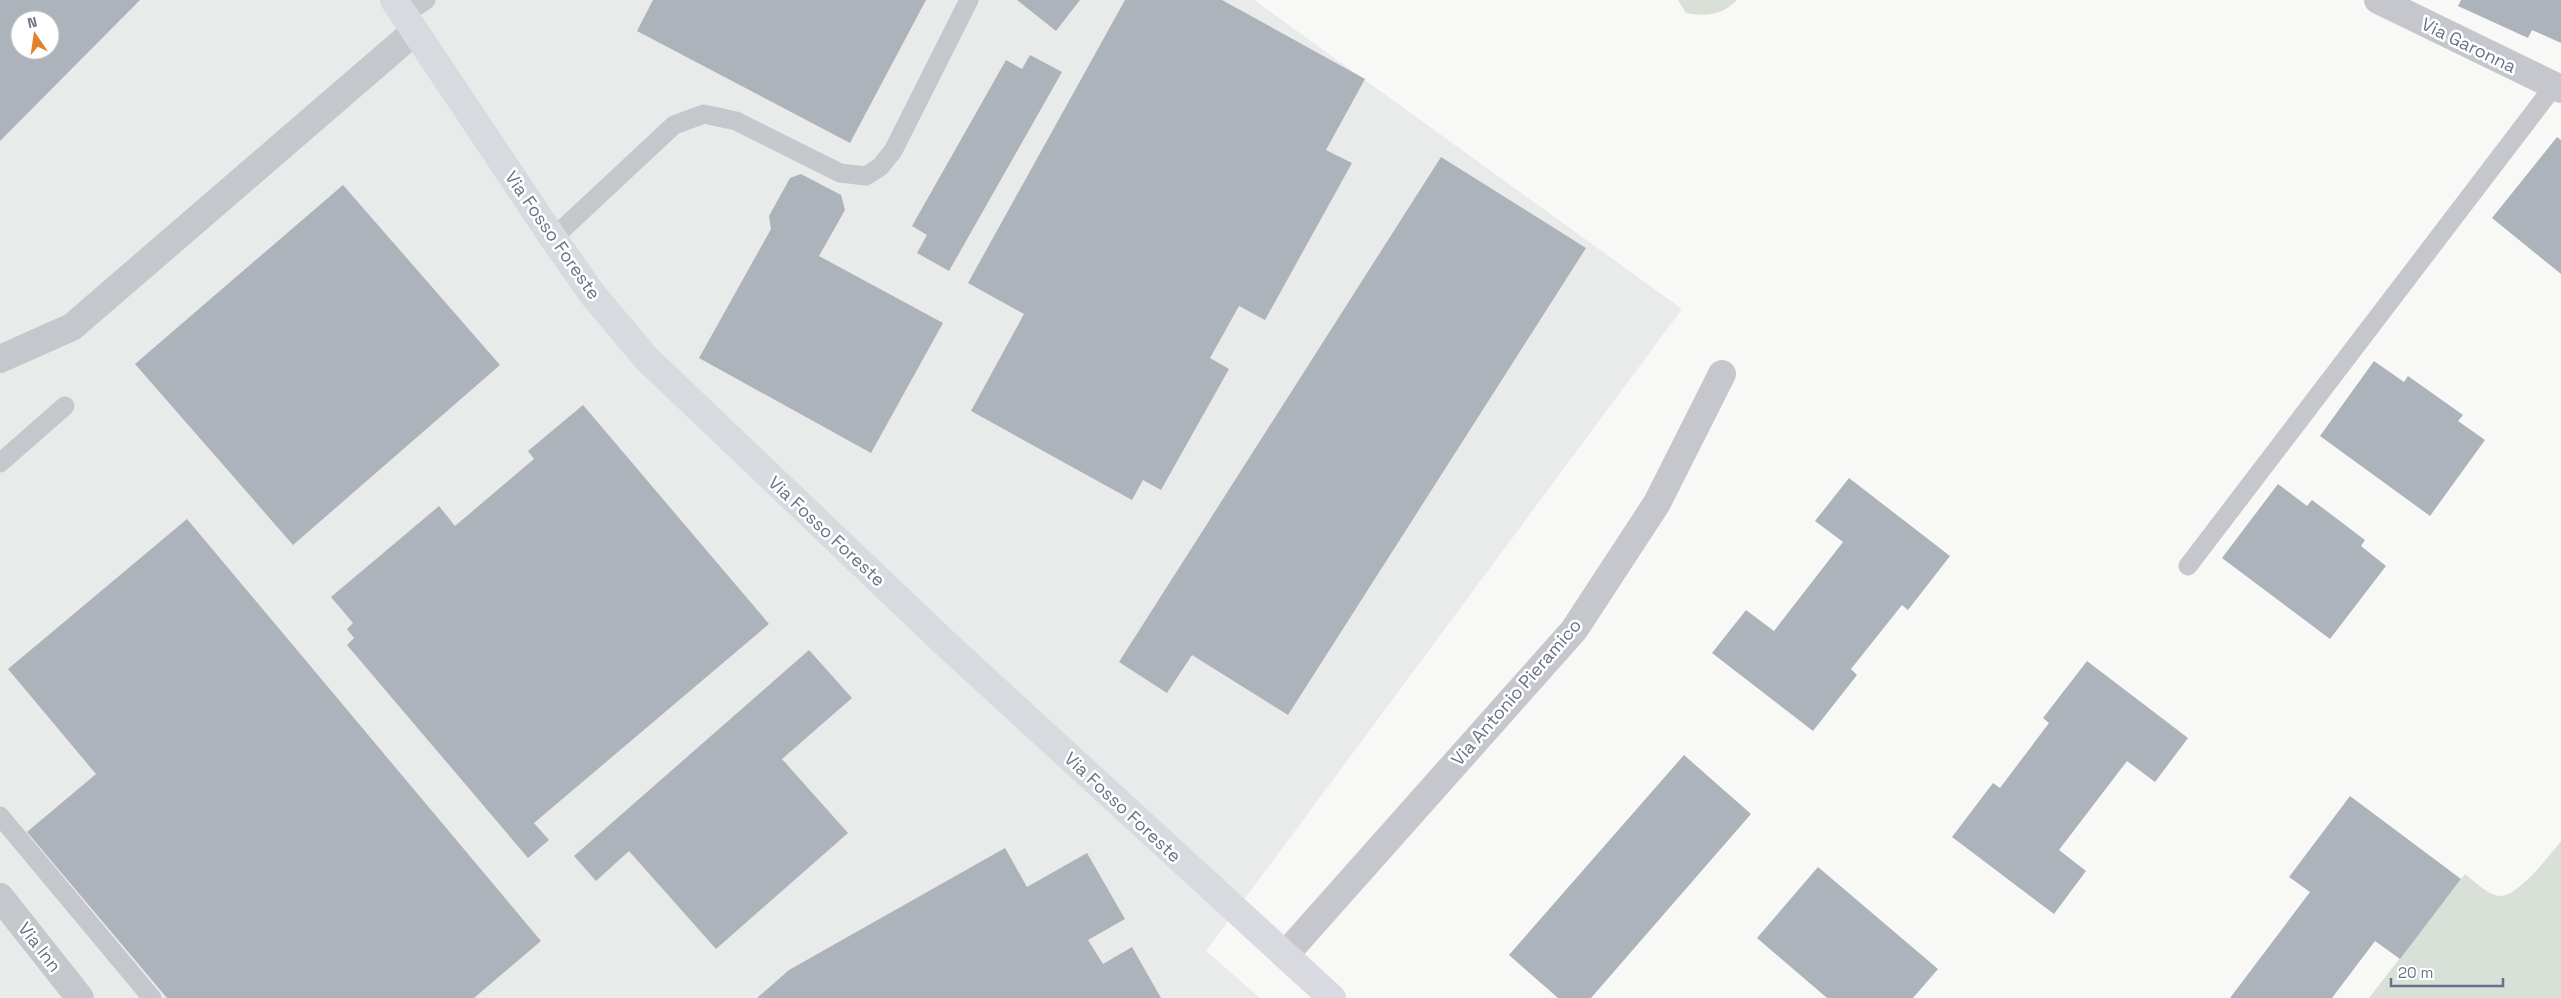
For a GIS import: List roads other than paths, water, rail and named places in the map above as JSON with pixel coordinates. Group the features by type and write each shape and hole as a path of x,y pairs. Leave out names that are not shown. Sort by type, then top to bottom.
{"main road":[{"name":"Via Fosso Foreste","path":"404,16 593,295 646,358 946,644 1332,998"}],"street":[{"name":"Via Garonna","path":"2378,0 2557,88"},
{"path":"0,359 72,327 404,16"},
{"name":"Via Antonio Pieramico","path":"1285,955 1574,630 1657,503 1722,374"},
{"name":"Via Inn","path":"0,897 80,998"}],"lane":[{"path":"404,16 426,0"},
{"path":"553,238 674,124 704,114 736,121 840,173 866,176 880,167 893,151 968,0"},
{"path":"2188,566 2557,88"},
{"path":"0,463 64,406"},
{"path":"0,816 152,998"}]}
